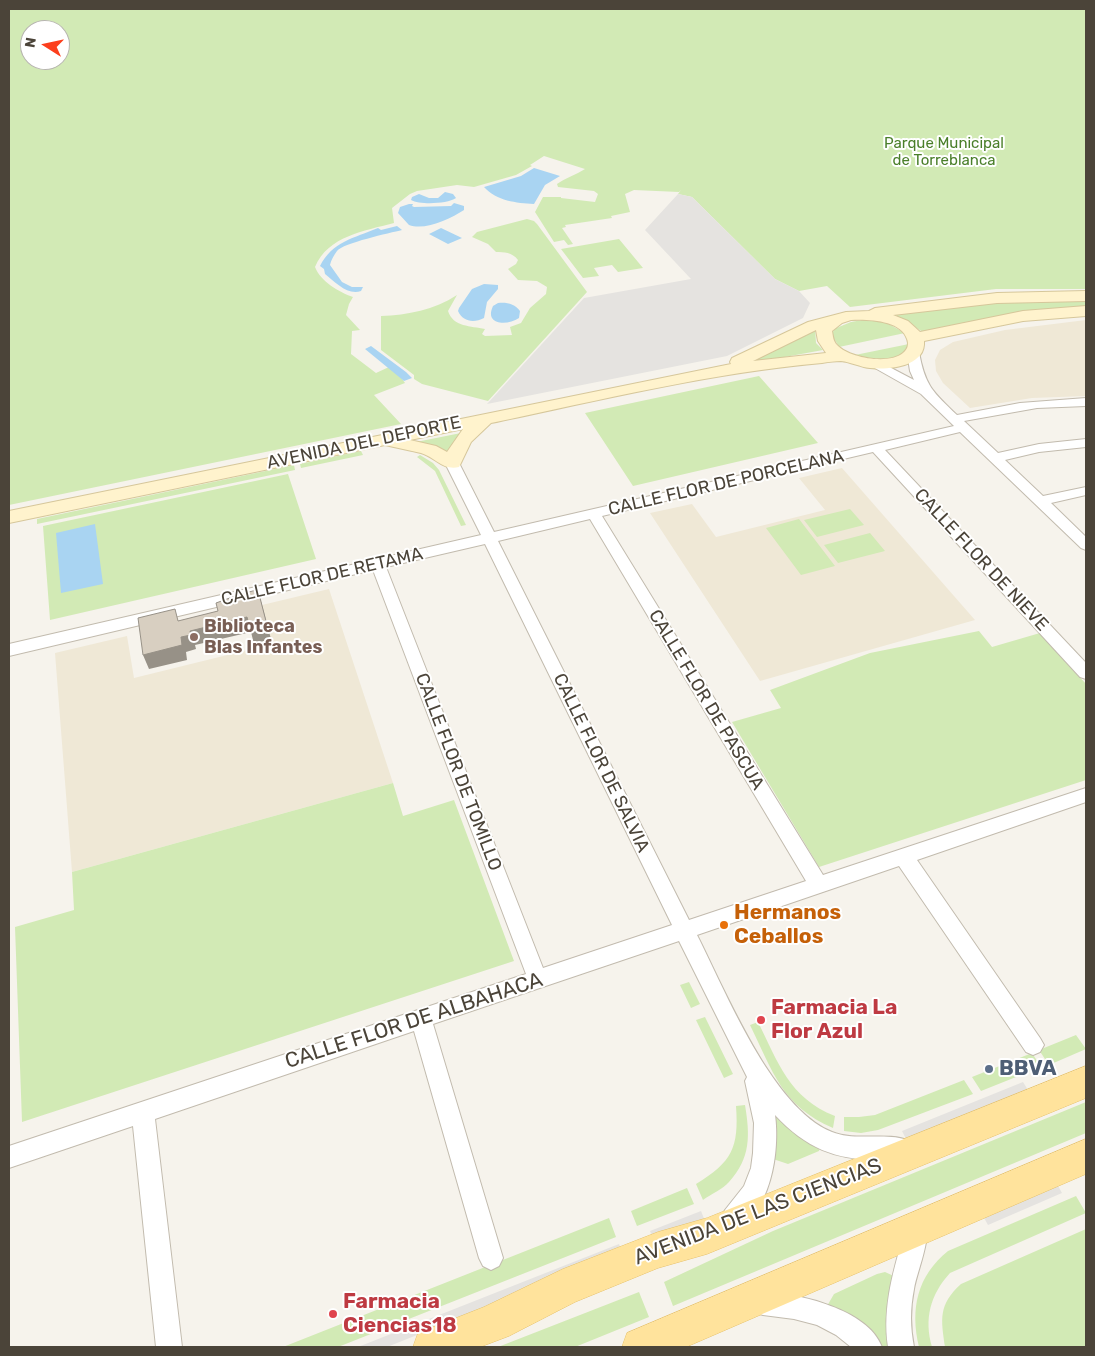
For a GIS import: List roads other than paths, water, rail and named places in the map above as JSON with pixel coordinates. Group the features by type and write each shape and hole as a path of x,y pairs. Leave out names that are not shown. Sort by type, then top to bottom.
{"main road":[{"name":"AVENIDA DE LAS CIENCIAS","path":"432,1347 495,1322 563,1288 658,1250 724,1229 1086,1082"},
{"path":"641,1347 1086,1156"}],"street":[{"path":"862,315 998,298 1086,296"},
{"path":"872,363 897,361 914,345 1023,316 1086,311"},
{"path":"862,315 876,316 895,322 910,331 914,345 916,370 926,391"},
{"name":"AVENIDA DEL DEPORTE","path":"720,370 814,325 862,315"},
{"path":"837,319 828,325 824,336 831,348 844,356 872,363 926,391 1086,545"},
{"name":"AVENIDA DEL DEPORTE","path":"9,517 720,370 844,356"},
{"path":"959,423 1003,408 1065,401 1086,402"},
{"path":"370,442 397,441 430,450 452,463 456,448 466,432 488,417"},
{"name":"CALLE FLOR DE PORCELANA","path":"488,538 876,448 959,423"},
{"path":"996,458 1039,448 1086,443"},
{"name":"CALLE FLOR DE NIEVE","path":"876,448 1086,673"},
{"name":"CALLE FLOR DE SALVIA","path":"452,463 750,1062 774,1099 796,1123 814,1135 834,1144 859,1149 919,1150"},
{"path":"1041,501 1086,491"},
{"name":"CALLE FLOR DE PASCUA","path":"594,514 819,886"},
{"name":"CALLE FLOR DE RETAMA","path":"9,650 488,538"},
{"name":"CALLE FLOR DE TOMILLO","path":"378,564 538,980"},
{"name":"CALLE FLOR DE ALBAHACA","path":"9,1157 1086,795"},
{"path":"904,857 1033,1045"},
{"path":"421,1019 492,1258"},
{"name":"CALLE FLOR DE SALVIA","path":"724,1229 752,1195 759,1180 764,1155 766,1141 761,1094 750,1062"},
{"path":"143,1112 169,1347"},
{"path":"901,1347 898,1333 898,1303 917,1228"},
{"path":"745,1301 779,1304 817,1312 834,1318 869,1347"}],"water":[{"path":"534,168 560,176 545,185 534,204 514,202 501,198 484,187 521,176"},
{"path":"445,192 453,194 456,198 446,202 434,203 421,203 411,200 412,197 419,194 429,198 438,198"},
{"path":"454,203 464,206 464,210 452,217 430,225 409,225 398,213 400,207 409,204 413,204 412,206 414,207 451,206"},
{"path":"397,226 402,230 348,245 337,251 333,258 330,265 342,282 352,287 363,287 361,291 351,292 342,287 325,274 324,269 320,266 331,251 344,242 378,228 381,230"},
{"path":"441,228 462,238 448,244 429,234"},
{"path":"484,284 498,285 498,289 487,302 484,318 469,321 460,315 459,308 472,289"},
{"path":"498,303 508,303 516,307 520,311 519,318 503,323 494,320 491,312 493,306"},
{"path":"371,346 412,378 404,381 365,349"},
{"path":"95,524 103,584 61,593 56,533"}],"place":[{"name":"Biblioteca Blas Infantes","path":"194,637"},
{"name":"Hermanos Ceballos","path":"724,925"},
{"name":"Farmacia La Flor Azul","path":"761,1020"},
{"name":"BBVA","path":"989,1069"},
{"name":"Farmacia Ciencias18","path":"333,1314"}],"park label":[{"name":"Parque Municipal de Torreblanca","path":"944,152"}]}
